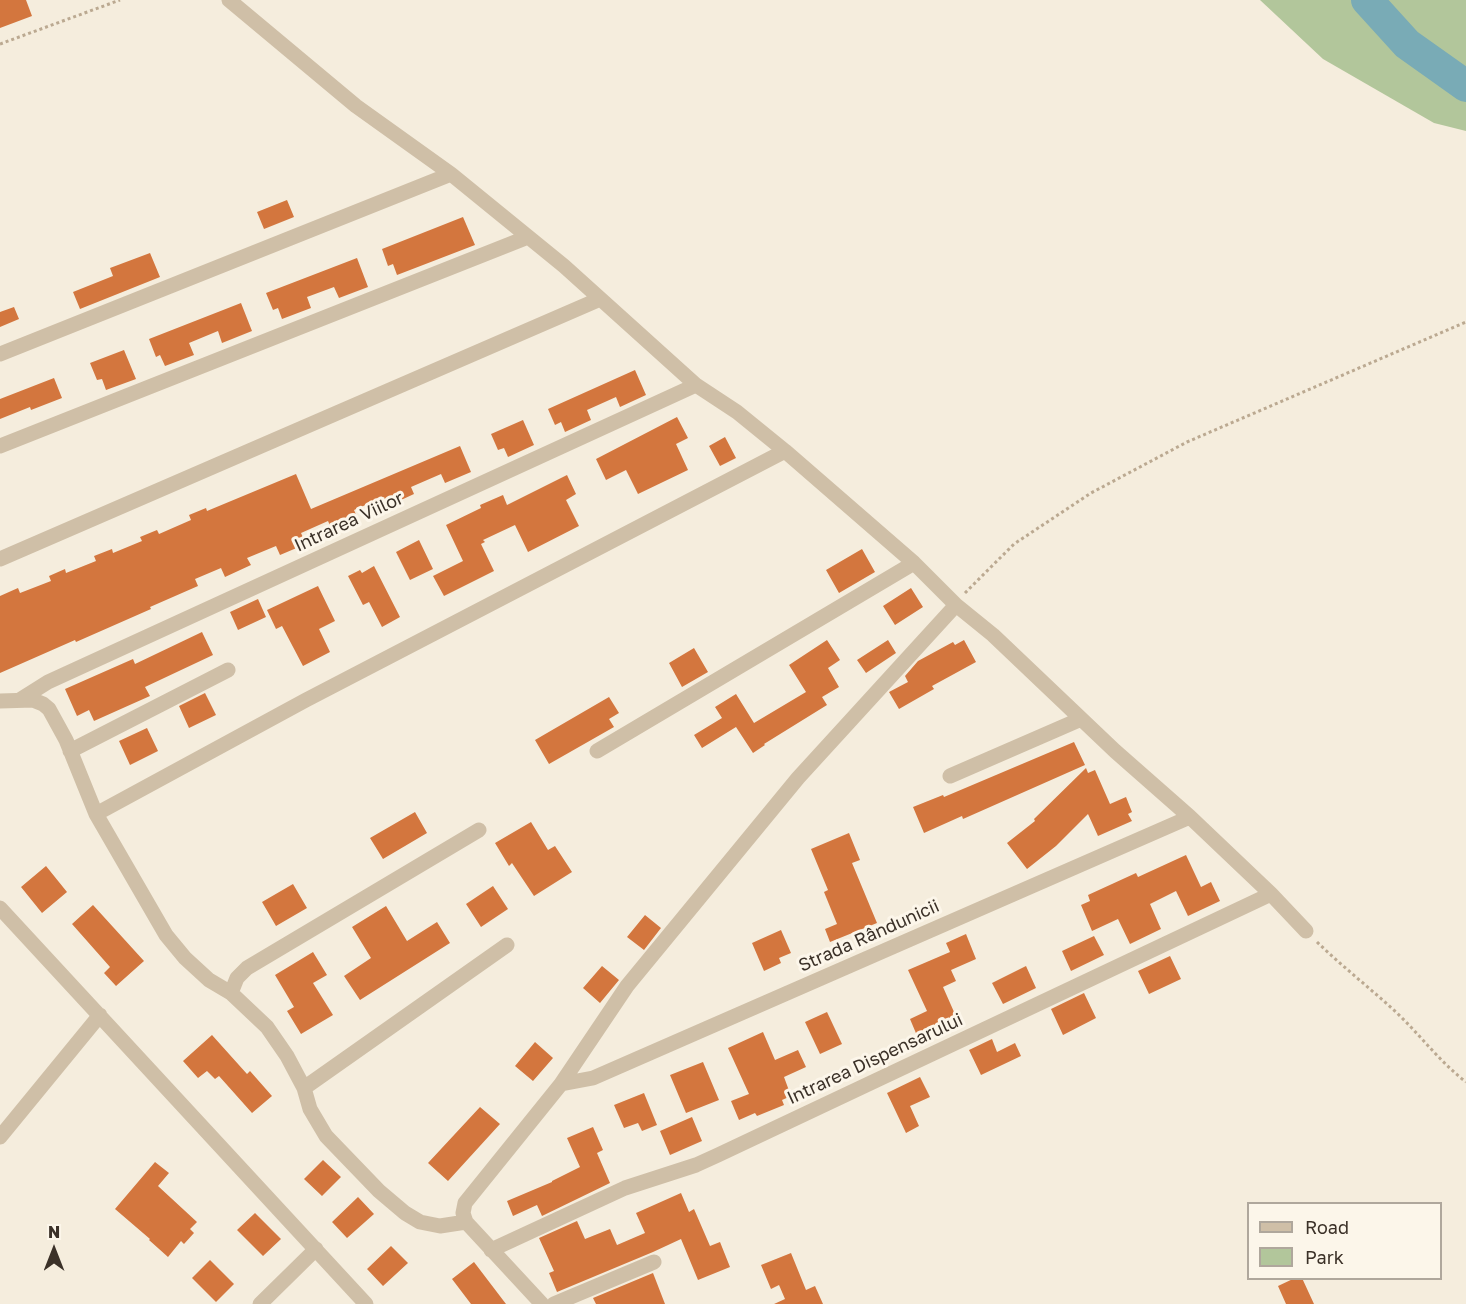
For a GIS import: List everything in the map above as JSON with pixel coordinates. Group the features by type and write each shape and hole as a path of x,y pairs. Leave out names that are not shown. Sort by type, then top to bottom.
{"street":[{"path":"229,0 356,106 451,174 564,266 696,385 737,412 785,451 914,563 956,605 993,635 1081,719 1190,817 1271,894 1306,931"},
{"path":"0,354 451,174"},
{"path":"0,446 528,237"},
{"path":"0,559 600,299"},
{"name":"Intrarea Viilor","path":"21,699 48,681 696,385"},
{"path":"96,814 306,700 785,451"},
{"path":"597,751 914,563"},
{"path":"542,1304 466,1222 463,1213 465,1203 561,1083 627,986 790,787 956,605"},
{"path":"70,751 228,670"},
{"path":"0,701 33,700 50,709 96,814 166,935 185,958 208,980 231,993 267,1027 287,1056 304,1088 310,1109 326,1136 379,1191 405,1213 420,1222 440,1226 466,1222"},
{"path":"950,776 1081,719"},
{"name":"Strada Rândunicii","path":"561,1083 593,1078 1190,817"},
{"path":"231,993 237,978 248,968 479,830"},
{"name":"Intrarea Dispensarului","path":"491,1250 625,1188 718,1155 1271,894"},
{"path":"0,908 366,1304"},
{"path":"304,1088 507,945"},
{"path":"0,1137 100,1016"},
{"path":"260,1304 316,1249"},
{"path":"554,1304 654,1262"}],"path":[{"path":"0,44 120,0"},
{"path":"956,605 970,586 1014,544 1101,488 1187,442 1466,322"},
{"path":"1306,931 1350,974 1397,1013 1448,1068 1466,1082"}],"green space":[{"path":"1260,0 1466,0 1466,131 1434,123 1323,59"}],"building":[{"path":"0,0 26,0 32,16 0,28"},
{"path":"287,200 294,217 264,229 257,212"},
{"path":"463,217 475,245 397,275 393,264 388,266 382,249"},
{"path":"150,253 160,277 80,309 73,292 113,276 110,268"},
{"path":"357,258 368,287 339,298 334,287 307,297 311,308 282,319 278,308 273,310 266,293"},
{"path":"241,303 252,331 222,343 218,331 189,343 194,355 165,366 160,355 156,357 149,339"},
{"path":"14,307 19,319 0,327 0,312"},
{"path":"124,350 136,379 106,390 102,379 97,380 90,363"},
{"path":"635,370 646,395 620,407 616,397 587,410 591,420 565,432 561,422 555,425 548,409"},
{"path":"54,378 62,398 0,419 0,399"},
{"path":"677,417 688,438 676,444 688,470 638,494 626,470 606,480 596,459"},
{"path":"523,420 534,445 508,457 504,448 498,450 491,434"},
{"path":"725,437 736,458 720,466 709,446"},
{"path":"460,446 471,472 445,483 441,474 411,487 414,494 388,506 384,497 354,510 358,519 332,530 328,521 301,533 306,544 280,555 276,546 247,558 251,565 225,577 221,568 195,579 198,586 150,607 151,609 0,673 0,596 18,588 20,593 51,581 49,576 65,569 66,573 96,561 94,556 112,549 113,553 142,541 140,537 157,530 159,534 191,520 189,515 206,508 207,511 296,474 311,509"},
{"path":"567,475 576,494 566,500 579,526 528,552 515,525 483,540 485,542 481,544 494,571 444,596 433,576 463,561 446,525 481,508 480,505 503,495 507,505"},
{"path":"419,540 433,569 410,580 396,552"},
{"path":"862,549 875,572 839,593 826,570"},
{"path":"374,566 400,617 382,627 369,602 363,605 348,576 360,570 362,573"},
{"path":"318,586 335,621 319,629 330,652 303,666 282,626 276,629 267,610"},
{"path":"911,588 923,607 895,625 883,606"},
{"path":"258,599 266,617 238,630 230,612"},
{"path":"202,632 213,655 145,687 150,696 94,721 89,710 77,716 65,689 133,659 135,664"},
{"path":"827,640 840,660 828,668 839,687 822,697 827,705 753,753 736,727 702,748 694,735 722,718 715,707 736,694 754,723 806,692 789,665"},
{"path":"888,640 896,653 866,673 857,660"},
{"path":"964,640 976,662 932,686 934,689 899,709 889,692 908,682 905,676 918,661 953,642 955,645"},
{"path":"694,648 708,672 682,687 669,663"},
{"path":"205,693 216,715 189,728 179,706"},
{"path":"609,697 619,713 609,719 614,727 549,764 535,740"},
{"path":"147,728 158,751 130,765 119,741"},
{"path":"1074,742 1085,765 963,819 962,816 924,833 913,807 943,795 944,797"},
{"path":"1086,768 1088,773 1095,770 1110,804 1126,797 1132,812 1128,814 1132,821 1098,836 1088,814 1056,846 1027,869 1007,843 1035,821 1034,819"},
{"path":"415,812 427,833 383,859 370,838"},
{"path":"531,822 548,850 555,846 572,872 534,896 512,863 509,866 495,843"},
{"path":"849,833 860,860 852,863 877,923 830,942 825,929 837,924 824,892 828,890 811,849"},
{"path":"1186,855 1201,887 1211,882 1220,901 1188,916 1176,891 1150,904 1161,929 1130,944 1118,919 1092,931 1081,905 1090,901 1088,895 1136,873 1138,877"},
{"path":"46,866 67,892 42,913 21,887"},
{"path":"293,884 307,908 276,926 262,902"},
{"path":"493,886 508,909 481,927 466,904"},
{"path":"93,905 144,961 116,986 104,973 110,967 72,924"},
{"path":"386,906 407,941 437,922 450,943 360,1000 344,976 371,958 352,927"},
{"path":"645,915 661,928 644,950 627,937"},
{"path":"781,930 791,953 779,958 781,963 764,971 752,943"},
{"path":"966,934 976,959 951,970 956,981 943,987 958,1021 918,1038 910,1019 927,1011 908,970 950,952 946,943"},
{"path":"1094,936 1104,955 1071,971 1062,951"},
{"path":"313,952 327,975 313,983 333,1015 301,1034 287,1011 294,1007 275,975"},
{"path":"1170,956 1181,979 1149,994 1138,971"},
{"path":"602,966 619,980 600,1003 583,988"},
{"path":"1026,966 1036,988 1003,1004 992,983"},
{"path":"1084,993 1096,1018 1063,1035 1051,1009"},
{"path":"827,1012 842,1044 820,1054 805,1022"},
{"path":"763,1032 775,1060 798,1050 806,1067 784,1077 791,1096 782,1100 784,1105 757,1116 755,1113 739,1120 731,1101 749,1094 728,1048"},
{"path":"212,1035 247,1074 250,1071 272,1096 252,1113 219,1076 215,1079 207,1071 198,1078 183,1061"},
{"path":"992,1039 997,1052 1015,1043 1021,1056 981,1075 969,1050"},
{"path":"535,1042 553,1058 533,1081 515,1066"},
{"path":"703,1062 719,1100 686,1113 670,1075"},
{"path":"920,1077 930,1097 910,1106 919,1126 906,1133 887,1093"},
{"path":"644,1093 657,1125 642,1131 638,1123 624,1128 614,1105"},
{"path":"480,1107 500,1124 448,1181 428,1163"},
{"path":"692,1117 702,1141 670,1155 660,1131"},
{"path":"593,1127 603,1150 597,1153 610,1183 542,1216 537,1205 513,1216 507,1201 580,1167 567,1138"},
{"path":"323,1160 341,1177 322,1196 304,1179"},
{"path":"155,1162 169,1173 158,1186 197,1222 190,1229 194,1233 184,1244 181,1241 168,1257 115,1209"},
{"path":"681,1193 689,1212 694,1209 710,1246 720,1242 730,1267 698,1280 681,1239 557,1292 549,1273 554,1271 539,1238 577,1221 585,1239 610,1229 617,1245 645,1233 636,1213"},
{"path":"358,1197 374,1214 347,1238 332,1222"},
{"path":"255,1213 281,1239 263,1256 237,1230"},
{"path":"391,1246 408,1263 383,1286 367,1269"},
{"path":"791,1253 806,1290 815,1286 823,1304 774,1304 785,1299 779,1285 771,1289 761,1265"},
{"path":"210,1260 234,1284 216,1302 192,1278"},
{"path":"474,1262 506,1304 471,1304 452,1279"},
{"path":"653,1273 665,1304 596,1304 593,1298"},
{"path":"1291,1280 1303,1280 1314,1304 1286,1304 1278,1286"}],"waterway":[{"path":"1367,0 1407,44 1466,86"}]}
